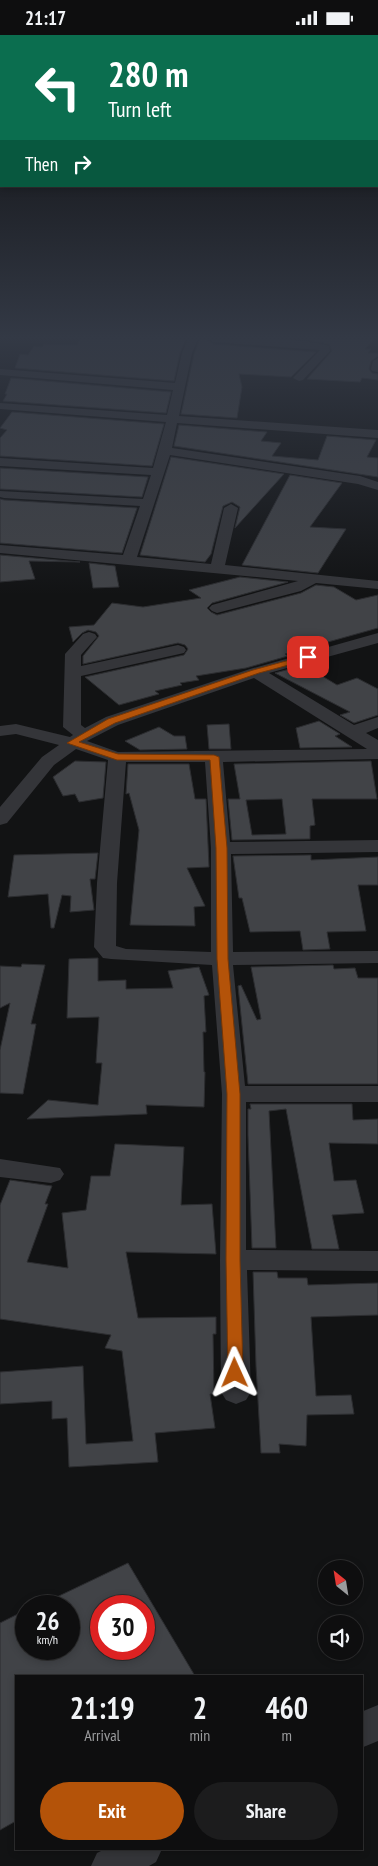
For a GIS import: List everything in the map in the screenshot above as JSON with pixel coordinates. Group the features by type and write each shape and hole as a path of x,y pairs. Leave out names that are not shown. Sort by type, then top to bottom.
{"street":[{"path":"129,560 165,451 170,424"},
{"path":"249,424 378,435"},
{"path":"165,451 360,480 378,486"},
{"path":"0,462 158,472"},
{"path":"4,494 148,503"},
{"path":"217,569 231,508"},
{"path":"0,549 129,560 314,580 377,581"},
{"path":"217,608 296,588 314,580"},
{"path":"78,739 72,727 73,654 89,637"},
{"path":"0,819 48,761 78,739 112,721 256,671 378,638"},
{"path":"73,673 178,650"},
{"path":"256,671 378,748"},
{"path":"352,732 378,722"},
{"path":"0,731 16,729 78,739 117,757 378,754"},
{"path":"117,757 107,883 105,947 111,953 222,959 378,957"},
{"path":"214,757 222,848 222,959 234,1094 233,1260 236,1392"},
{"path":"222,848 378,846"},
{"path":"234,1094 378,1094"},
{"path":"0,1168 51,1174"},
{"path":"233,1260 378,1261"},
{"path":"363,1730 378,1722"},
{"path":"110,1866 141,1850"}],"building":[{"path":"3,424 164,424 152,466 0,456 0,438 7,430 0,428"},
{"path":"179,425 267,432 261,441 281,443 272,456 318,460 327,436 376,440 367,457 378,458 378,477 174,446"},
{"path":"171,457 284,474 235,528 240,507 232,502 223,506 211,554 205,562 140,555"},
{"path":"0,468 148,477 142,497 0,489"},
{"path":"290,475 342,483 310,527 346,529 318,573 242,565"},
{"path":"0,499 137,508 122,553 0,543"},
{"path":"0,555 80,562 29,561 35,579 0,582"},
{"path":"89,563 115,566 119,587 93,588"},
{"path":"240,577 288,582 212,603 207,608 211,612 217,615 301,593 316,585 334,587 356,600 378,595 378,628 285,654 288,656 246,668 196,676 199,680 180,683 182,685 155,691 159,694 119,705 85,677 184,655 188,649 185,645 178,643 83,664 83,656 99,636 96,632 88,630 73,642 69,627 94,625 112,603 143,607 201,598 189,590"},
{"path":"304,665 337,685 357,678 378,689 378,715 354,723 340,715 350,712 275,673"},
{"path":"319,721 340,734 335,736 352,747 300,748 296,728"},
{"path":"229,724 231,749 209,749 207,725"},
{"path":"159,727 174,736 185,736 187,749 140,750 125,741"},
{"path":"75,761 106,762 103,798 79,802 75,794 63,796 53,777"},
{"path":"371,761 377,799 312,799 315,825 310,826 310,839 232,840 228,799 240,799 234,764","holes":["282,799 286,834 252,835 246,800"]},
{"path":"128,764 189,764 195,799 206,799 209,867 187,868 205,906 194,907 195,926 130,925 139,830 129,793 126,794"},
{"path":"98,853 95,879 90,879 94,910 70,912 71,896 62,895 54,928 51,928 48,894 8,897 14,855"},
{"path":"311,855 311,860 378,857 378,885 358,885 366,931 327,932 330,949 303,950 300,931 250,932 242,898 239,898 233,856"},
{"path":"98,958 98,981 126,980 126,989 173,988 168,971 199,967 209,995 204,996 206,1032 203,1032 204,1107 146,1105 147,1114 27,1119 48,1100 98,1105 102,1063 96,1063 99,1017 67,1018 69,959"},
{"path":"22,964 45,965 31,1024 36,1024 23,1094 0,1093 0,1050 10,1003 0,1008 0,966 21,967"},
{"path":"333,965 334,969 355,968 358,978 378,978 378,1084 248,1084 238,986 241,985 257,1020 261,1019 251,967"},
{"path":"250,1104 352,1104 353,1120 378,1119 378,1144 329,1143 334,1181 356,1180 364,1213 332,1215 339,1249 312,1249 286,1109 269,1111 276,1248 252,1248 248,1135 248,1109 251,1109"},
{"path":"115,1144 184,1147 181,1205 212,1204 216,1254 126,1252 138,1318 216,1317 216,1334 213,1334 214,1394 210,1394 215,1428 155,1433 158,1462 69,1467 67,1418 52,1419 52,1401 0,1404 0,1372 83,1366 86,1444 133,1441 122,1351 105,1348 111,1335 0,1319 0,1205 10,1180 52,1186 45,1204 48,1204 27,1262 68,1268 62,1213 86,1210 91,1176 110,1176"},
{"path":"253,1272 277,1272 278,1278 307,1278 308,1285 378,1283 378,1315 311,1317 316,1396 351,1395 354,1414 307,1415 306,1446 279,1444 280,1453 261,1453"},
{"path":"128,1563 147,1595 90,1595 90,1660 155,1660 155,1609 194,1675 15,1675 15,1822 0,1830 0,1623 15,1616 15,1660 80,1660 80,1595 61,1595"}],"route":[{"path":"235,1373 233,1260 234,1094 222,959 222,848 214,757 117,757 71,743 112,721 256,671 308,657"}]}
